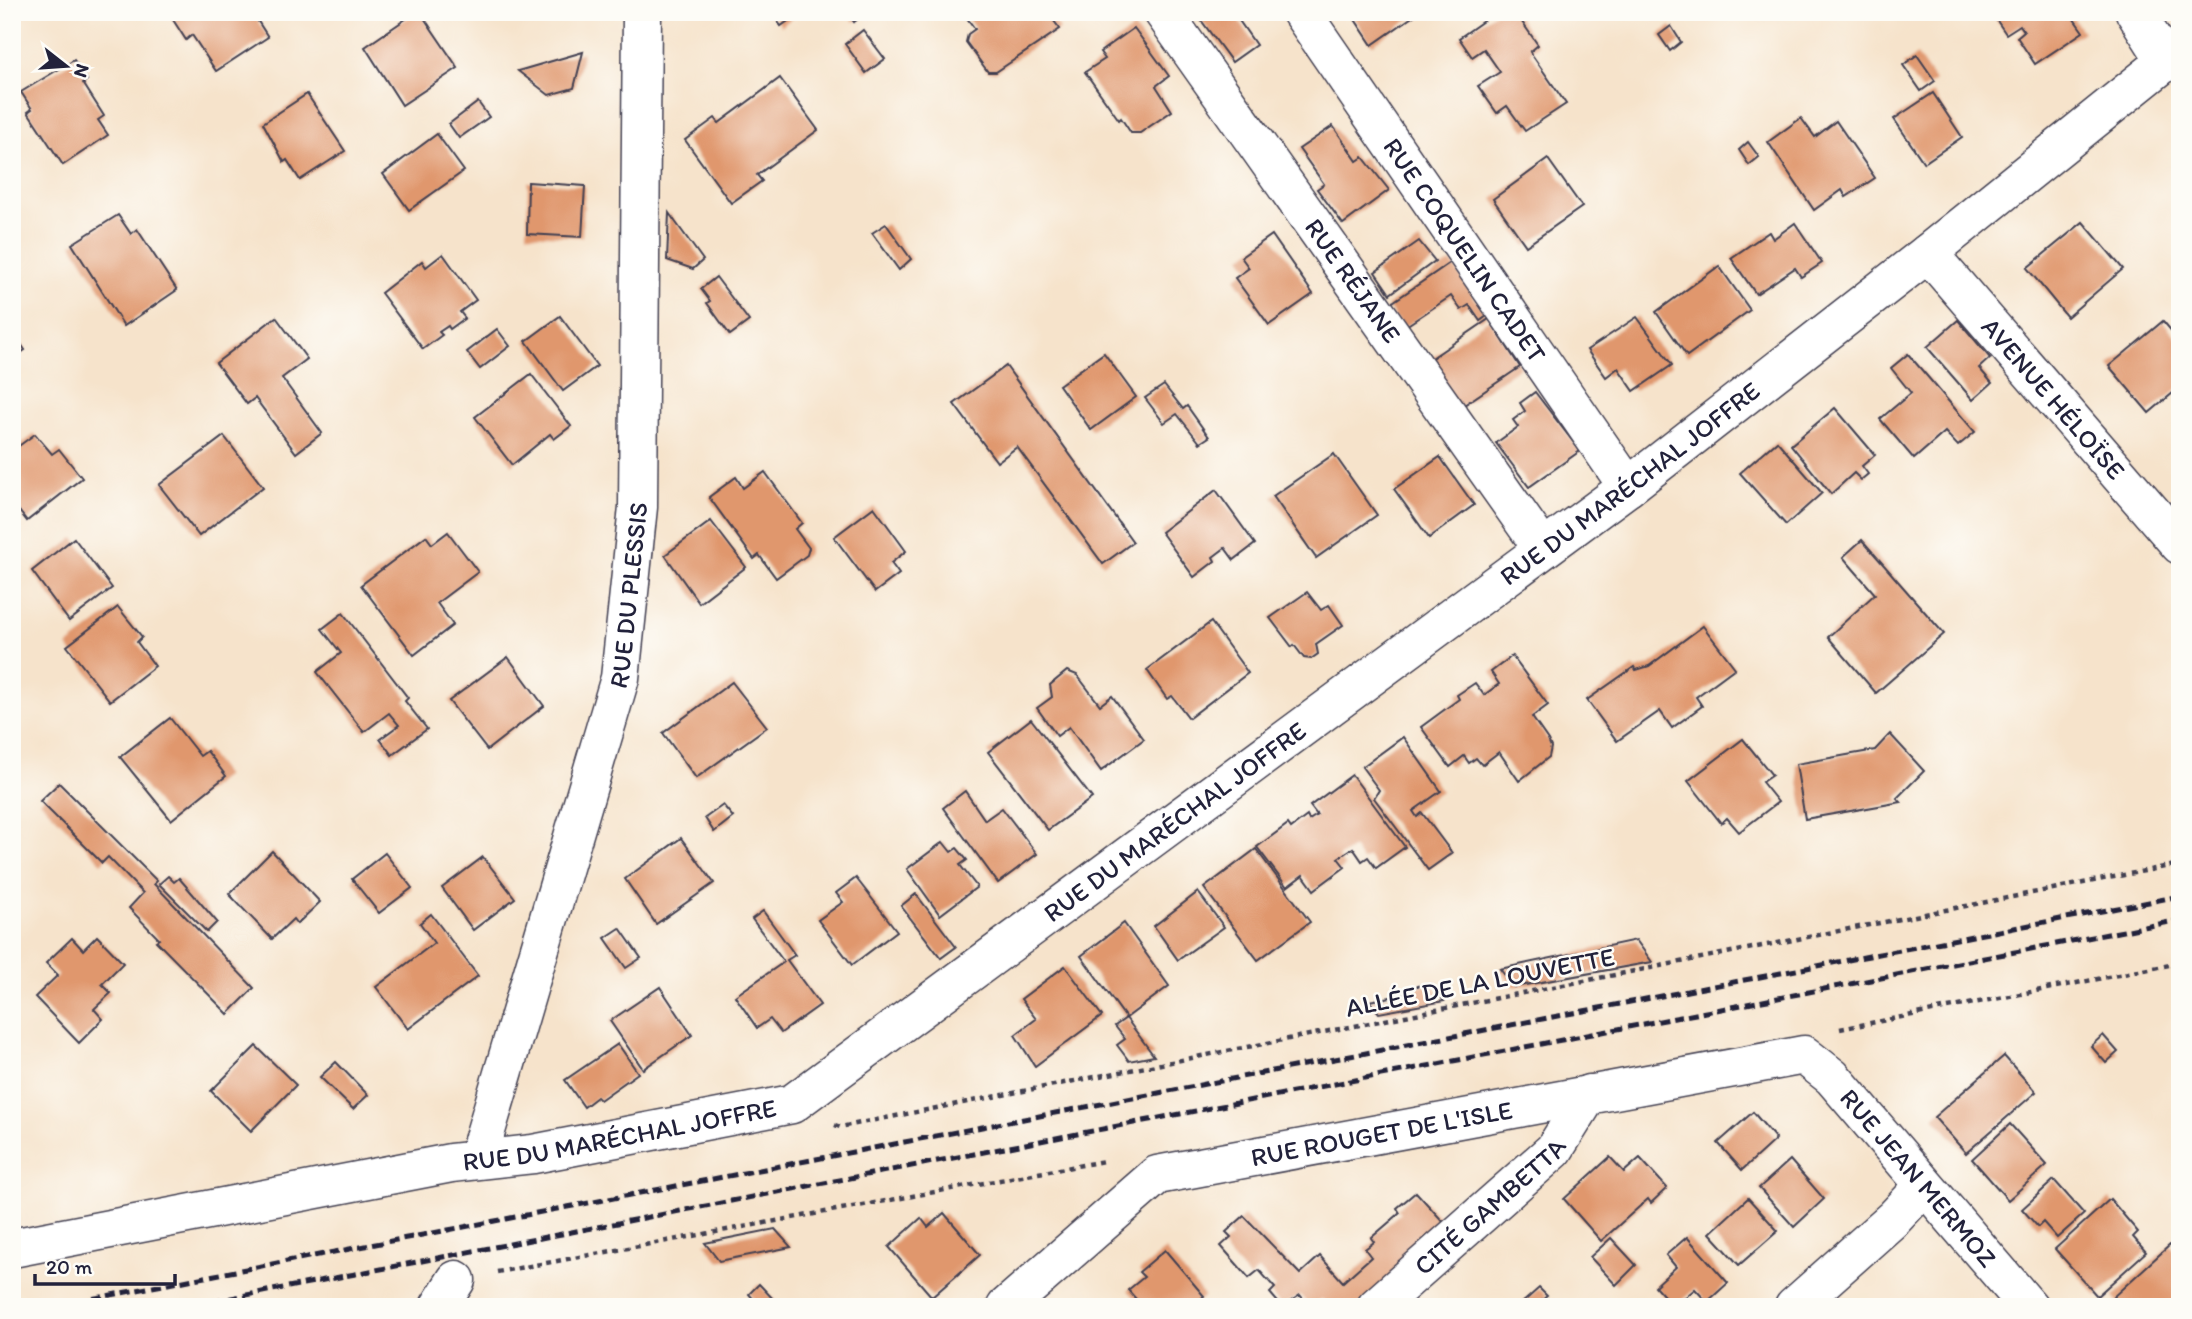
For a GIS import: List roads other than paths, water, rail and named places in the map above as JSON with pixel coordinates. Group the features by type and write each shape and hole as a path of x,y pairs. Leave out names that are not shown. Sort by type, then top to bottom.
{"street":[{"name":"RUE DU PLESSIS","path":"478,1158 620,678 638,507 642,12"},
{"name":"RUE RÉJANE","path":"1163,12 1543,549"},
{"name":"RUE COQUELIN CADET","path":"1301,12 1628,487"},
{"path":"2134,12 2173,56"},
{"name":"RUE DU MARÉCHAL JOFFRE","path":"12,1248 478,1158 533,1154 792,1104 1628,487 1928,253 2173,56"},
{"name":"AVENUE HÉLOÏSE","path":"1928,253 2180,545"},
{"name":"RUE ROUGET DE L'ISLE","path":"1006,1307 1157,1175 1804,1055"},
{"name":"RUE JEAN MERMOZ","path":"1804,1055 1832,1077 2029,1307"},
{"name":"CITÉ GAMBETTA","path":"1376,1307 1554,1150 1589,1094"},
{"path":"1794,1307 1894,1218 1924,1186"}],"railway":[{"path":"49,1307 2180,896"},
{"path":"185,1307 2180,920"}]}
